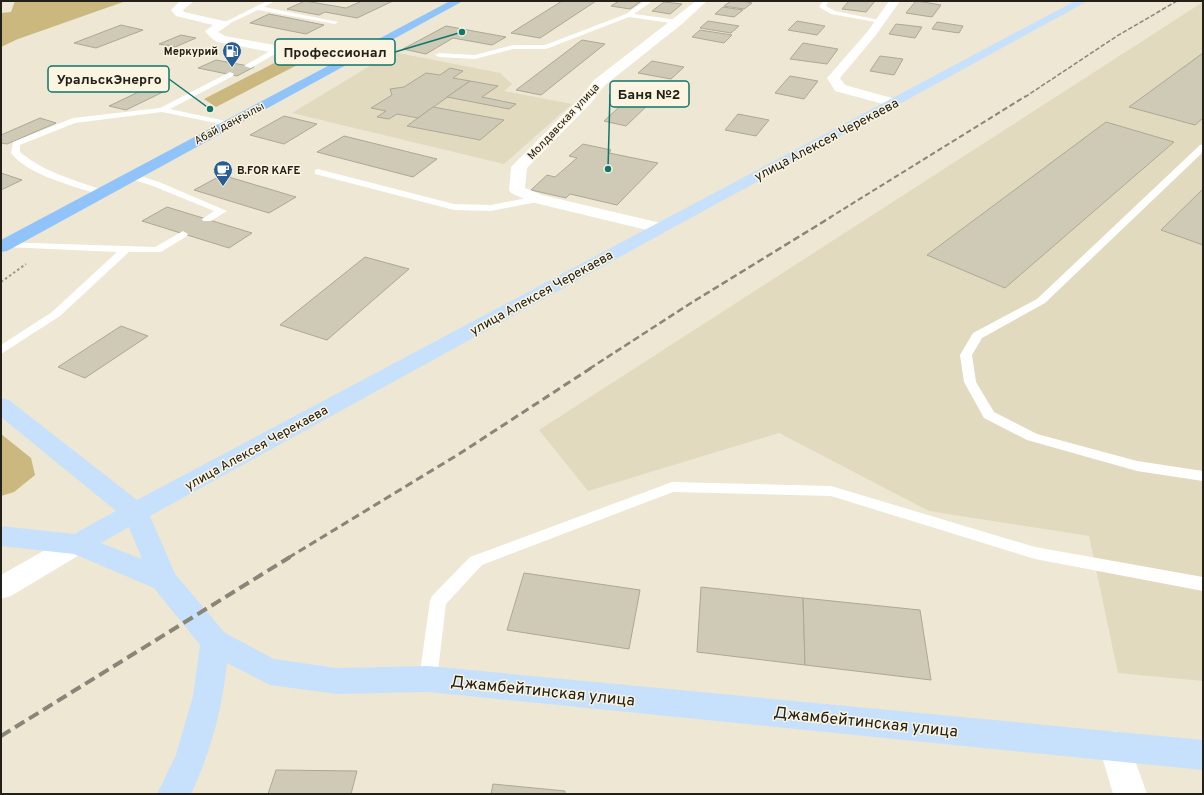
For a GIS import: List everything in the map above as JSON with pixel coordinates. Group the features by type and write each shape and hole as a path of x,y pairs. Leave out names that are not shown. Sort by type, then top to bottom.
{"main road":[{"name":"Абай даңғылы","path":"3,246 100,192 458,1"}],"street":[{"path":"189,1 182,4 177,10 180,14 224,24"},
{"name":"Молдавская улица","path":"537,199 517,190 519,167 586,100 598,83 678,22 702,1"},
{"path":"894,103 840,88 833,78 881,21 895,1"},
{"name":"улица Алексея Черекаева","path":"1,588 77,544 659,228 1083,1"},
{"path":"224,24 211,31 214,36 221,39 344,62"},
{"path":"537,199 659,228"},
{"name":"Джамбейтинская улица","path":"1,405 136,513 164,580 215,642 270,672 336,681 428,679 1203,755"},
{"path":"1,536 77,544 164,580"},
{"path":"174,794 191,759 208,696 215,642"},
{"path":"1115,746 1130,794"}],"lane":[{"path":"224,24 272,1"},
{"path":"439,55 475,57 513,47 546,47 573,35 628,15 648,2 645,1"},
{"path":"826,1 822,7 833,13 881,21"},
{"path":"257,8 335,22"},
{"path":"628,15 678,22"},
{"path":"248,66 278,50"},
{"path":"162,110 230,74"},
{"path":"100,192 64,179 24,160 15,153 16,144 72,121 91,117 162,110 227,124"},
{"path":"1203,146 1125,223 1040,301 977,336 966,355 970,382 989,415 1032,437 1137,466 1203,476"},
{"path":"318,172 454,207 491,208 537,199"},
{"path":"131,176 156,184 222,210 207,219"},
{"path":"3,246 157,250 183,234"},
{"path":"1,350 56,314 126,249"},
{"path":"428,679 438,601 476,561 672,487 831,491 1035,553 1203,584"}],"shaded area":[{"path":"15,1 126,1 18,39 1,47 1,13 11,12"},
{"path":"1203,2 1203,681 1118,673 1089,536 929,511 779,433 588,491 539,430"},
{"path":"393,52 500,73 512,84 504,91 572,104 504,164 292,113"},
{"path":"284,58 303,62 216,107 204,99"},
{"path":"1,434 31,458 35,475 14,492 1,496"}],"building":[{"path":"305,1 346,8 362,1 393,1 357,18 325,12 319,15 287,9"},
{"path":"562,1 596,1 540,38 511,33"},
{"path":"619,1 640,2 630,9 611,6"},
{"path":"731,1 752,3 744,9 724,6"},
{"path":"849,1 875,1 866,12 842,9"},
{"path":"916,1 941,5 932,17 906,13"},
{"path":"664,2 682,4 670,14 652,11"},
{"path":"723,7 743,10 734,17 715,14"},
{"path":"269,14 324,25 306,34 250,23"},
{"path":"708,21 739,26 731,33 700,28"},
{"path":"797,21 825,26 817,35 788,30"},
{"path":"937,22 963,26 959,33 932,29"},
{"path":"896,24 922,27 915,38 889,34"},
{"path":"121,25 143,30 96,48 74,43"},
{"path":"446,26 506,37 492,45 453,38 426,54 403,49"},
{"path":"700,30 732,35 724,43 692,37"},
{"path":"181,35 196,38 175,47 159,44"},
{"path":"582,40 605,44 541,95 516,90"},
{"path":"803,43 838,49 827,64 790,59"},
{"path":"1203,53 1203,118 1195,125 1129,107"},
{"path":"880,56 903,59 894,75 870,71"},
{"path":"216,60 254,67 237,76 198,68"},
{"path":"652,61 684,67 671,79 638,73"},
{"path":"450,68 463,71 453,78 470,81 418,118 397,114 389,119 377,117 386,111 371,108 392,95 390,89 404,87 426,73 440,75"},
{"path":"790,76 818,81 804,99 775,93"},
{"path":"470,81 498,86 482,97 516,104 509,109 447,97"},
{"path":"149,87 165,91 126,110 109,106"},
{"path":"632,95 654,99 626,126 604,121"},
{"path":"433,107 504,120 480,140 407,126"},
{"path":"738,114 769,120 756,136 725,130"},
{"path":"284,116 317,124 284,144 250,135"},
{"path":"40,118 56,123 7,144 1,143 1,135"},
{"path":"1106,122 1174,142 1005,288 927,255"},
{"path":"344,136 437,159 413,177 317,152"},
{"path":"583,144 611,150 609,153 658,163 617,205 570,194 566,198 531,190 547,175 555,177 577,158 569,156"},
{"path":"1,173 22,180 1,190"},
{"path":"222,175 296,197 269,213 194,190"},
{"path":"1203,189 1203,245 1161,230"},
{"path":"167,207 252,233 229,248 142,221"},
{"path":"365,257 409,269 327,340 280,325"},
{"path":"121,326 148,336 85,378 58,367"},
{"path":"524,573 640,590 629,649 507,630"},
{"path":"701,587 803,598 805,665 697,652"},
{"path":"803,598 920,610 931,680 805,665"},
{"path":"276,770 357,771 351,794 268,794"},
{"path":"493,784 565,791 565,794 491,794"}],"railway":[{"path":"1025,97 1117,36 1177,1"},
{"path":"829,218 1026,96"},
{"path":"589,369 691,303 831,217"},
{"path":"288,558 459,454 591,368"},
{"path":"1,736 290,557"}],"place":[{"name":"Профессионал","path":"462,32"},
{"name":"Меркурий","path":"232,68"},
{"name":"УральскЭнерго","path":"210,109"},
{"name":"Баня №2","path":"608,169"},
{"name":"B.FOR KAFE","path":"223,187"}]}
